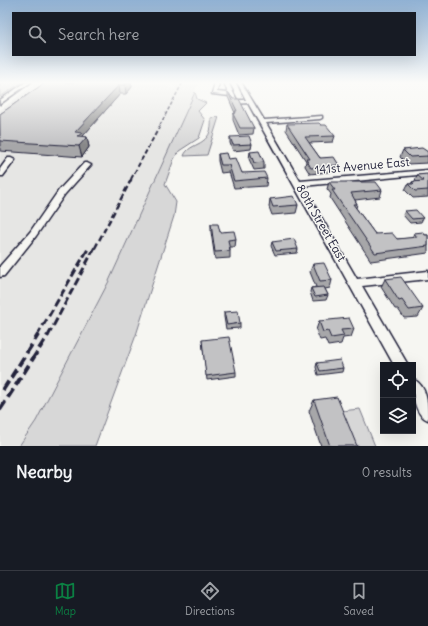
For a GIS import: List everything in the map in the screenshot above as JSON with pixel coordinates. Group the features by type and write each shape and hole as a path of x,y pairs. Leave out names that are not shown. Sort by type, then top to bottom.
{"street":[{"name":"80th Street East","path":"251,103 356,283 399,362"},
{"path":"262,122 320,117"},
{"path":"0,160 10,160 0,174"},
{"path":"0,273 37,228 62,192 87,165"},
{"name":"141st Avenue East","path":"298,184 428,172"},
{"path":"356,283 428,275"},
{"path":"416,391 428,413"}],"shaded area":[{"path":"10,103 190,103 109,281 36,421 19,446 0,446 0,110"},
{"path":"190,103 206,103 198,111 205,120 199,138 179,151 174,159 165,184 176,202 174,216 136,335 95,446 19,446 36,421 109,281"},
{"path":"219,117 207,155 184,156 187,151 200,143 209,134 211,128 211,118"},
{"path":"360,409 375,446 354,446 341,411"}],"building":[{"path":"16,103 102,103 75,132 82,133 78,136 87,137 79,146 0,141 0,114"},
{"path":"233,103 241,103 254,128 240,128 233,114 237,111"},
{"path":"319,123 321,125 326,125 335,136 305,137 320,158 334,157 339,165 311,168 306,159 310,159 287,124"},
{"path":"249,136 252,144 233,145 230,137"},
{"path":"422,148 428,152 428,156 410,157 403,150"},
{"path":"259,151 264,162 254,163 250,152"},
{"path":"226,153 228,159 236,158 242,173 264,172 267,178 234,181 229,165 221,165 218,154"},
{"path":"427,174 428,190 415,191 408,184 414,184 412,182 424,181 417,175"},
{"path":"329,182 376,182 382,190 351,193 357,204 353,204 375,234 392,233 397,239 417,237 414,233 423,232 425,235 428,235 428,246 375,253 332,190 335,190"},
{"path":"294,196 298,205 273,207 270,199"},
{"path":"416,210 423,218 412,219 405,211"},
{"path":"211,224 218,224 220,232 234,231 236,239 228,240 230,251 215,252"},
{"path":"294,239 298,249 276,251 272,242"},
{"path":"324,263 332,280 320,281 313,264"},
{"path":"401,277 423,308 409,310 402,300 399,301 385,279"},
{"path":"324,287 328,295 315,297 311,288"},
{"path":"238,311 240,323 227,325 224,312"},
{"path":"349,318 354,329 341,330 344,336 331,338 328,331 323,332 319,321"},
{"path":"229,337 236,372 206,376 202,340"},
{"path":"340,360 343,368 320,371 317,363"},
{"path":"337,397 357,446 330,446 314,400"}],"railway":[{"path":"160,125 172,103"},
{"path":"131,179 161,124"},
{"path":"95,248 132,178"},
{"path":"48,336 95,247"},
{"path":"37,336 88,249"},
{"path":"3,390 38,335"},
{"path":"0,410 48,335"}]}
